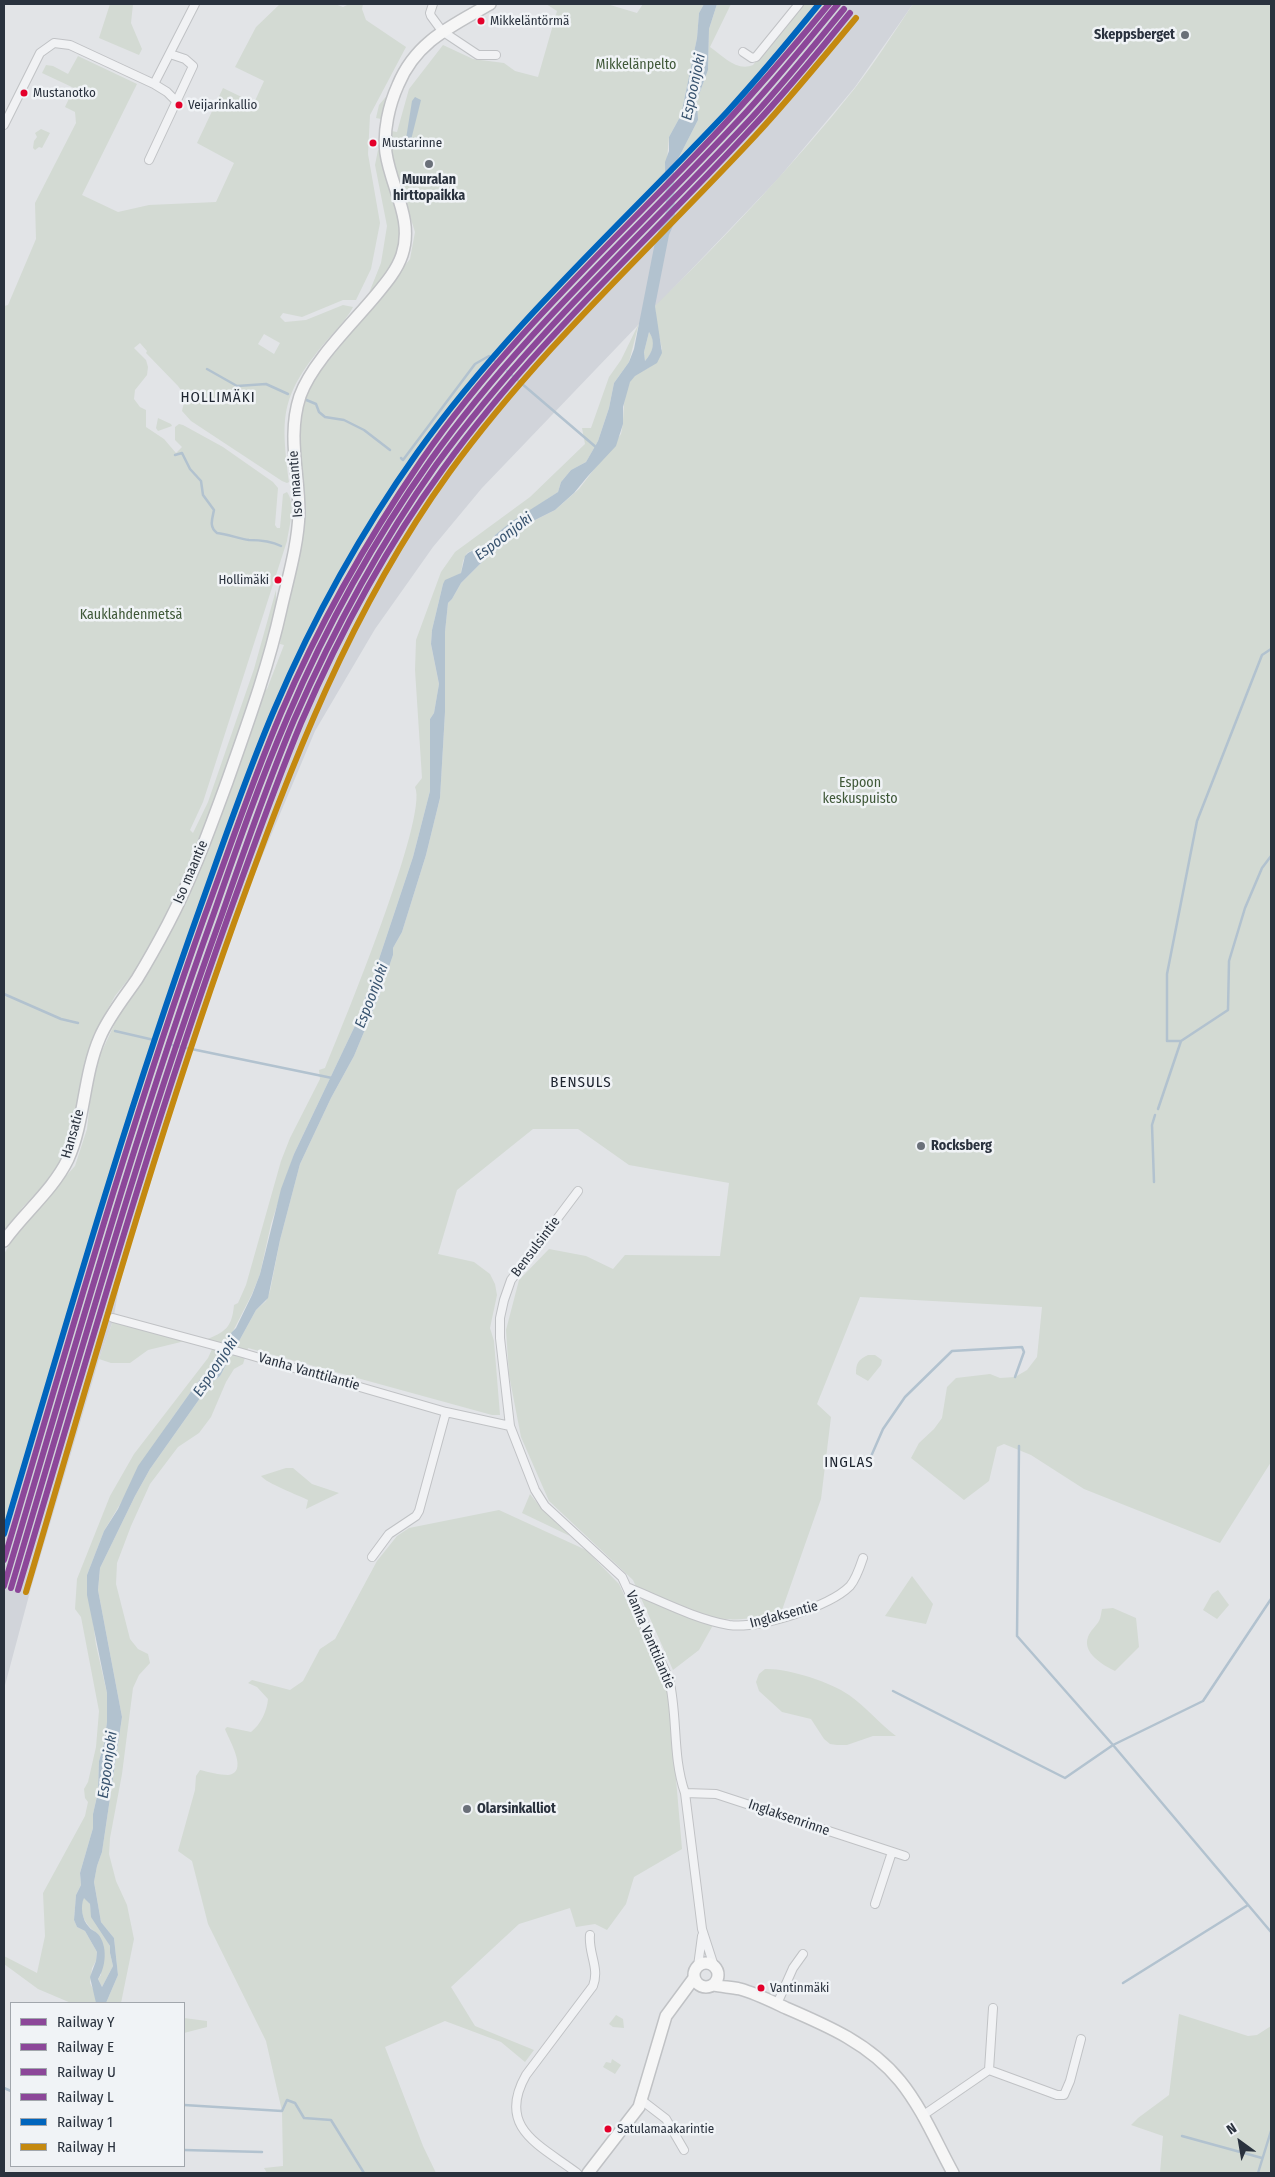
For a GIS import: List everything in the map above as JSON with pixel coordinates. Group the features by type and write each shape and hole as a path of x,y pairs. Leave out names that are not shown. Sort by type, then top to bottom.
{"main road":[{"name":"Iso maantie","path":"99,1038 111,1014 155,948 184,891 200,857 243,737 277,628 296,542 299,490 293,447 293,423 302,390 311,375 386,283 401,258 406,230 404,213 386,152 386,127 398,84 407,68 428,41 490,4"},
{"name":"Hansatie","path":"4,1241 26,1212 54,1182 68,1158 77,1130 89,1071 99,1038"},
{"path":"715,1975 707,1987 697,1982 694,1971 698,1966 706,1963 715,1975 741,1990 777,2004 850,2038 872,2053 898,2080 922,2116 953,2173"},
{"path":"588,2173 639,2107 666,2016 674,2004 697,1982"},
{"path":"584,2173 585,2167 633,2103 640,2099"}],"street":[{"path":"154,84 195,4"},
{"path":"433,4 430,12 431,16 442,31 478,55 496,55"},
{"path":"743,52 752,58 756,57 799,4"},
{"path":"4,125 40,53 54,43 70,45 154,84 167,92 176,101"},
{"path":"149,160 193,66 185,59 170,54"},
{"name":"Bensulsintie","path":"510,1426 500,1338 500,1318 504,1300 511,1280 578,1191"},
{"name":"Vanha Vanttilantie","path":"113,1318 239,1352 446,1412 510,1426 535,1490 545,1506 622,1577 669,1679 679,1775 685,1792 702,1929 715,1975"},
{"path":"372,1557 389,1534 416,1516 419,1511 446,1412"},
{"name":"Inglaksentie","path":"628,1588 706,1619 728,1625 748,1625 816,1608 838,1597 852,1584 863,1558"},
{"name":"Inglaksenrinne","path":"685,1792 716,1794 905,1856"},
{"path":"875,1904 892,1852"},
{"name":"Vanha Vanttilantie","path":"698,1966 701,1956 702,1929"},
{"path":"577,2173 528,2136 517,2118 514,2106 517,2090 526,2075 593,1986 596,1968 588,1946 590,1935"},
{"path":"777,2004 793,1968 803,1954"},
{"path":"989,2070 993,2008"},
{"path":"989,2070 1057,2095 1064,2095 1070,2081 1081,2039"},
{"path":"922,2116 989,2070"},
{"path":"640,2099 666,2119 684,2150"}],"shaded area":[{"path":"825,4 913,4 855,87 778,179 482,488 433,547 375,629 315,731 239,911 191,1044 153,1164 120,1281 113,1321 99,1359 31,1588 4,1689 4,1541 80,1281 179,978 240,810 293,679 345,576 425,450 495,361 674,175 806,30"}],"green space":[{"path":"110,4 133,4 131,23 142,49 139,55 99,38"},
{"name":"Kauklahdenmetsä","path":"280,4 335,4 343,7 349,4 363,4 362,9 366,20 406,47 370,115 368,154 380,223 371,269 356,300 343,300 302,317 283,313 280,317 285,322 306,320 343,305 353,307 308,364 291,395 285,424 289,482 287,483 191,421 182,411 185,398 178,386 146,353 147,351 140,343 134,348 146,360 148,367 147,375 135,390 134,399 140,407 146,410 146,427 164,439 176,453 182,447 175,440 175,427 179,424 223,447 273,482 278,488 275,525 277,528 280,528 283,494 287,492 291,503 290,523 287,541 203,802 190,830 193,833 208,802 254,669 276,590 276,607 258,678 214,804 176,898 138,967 115,996 94,1034 84,1070 70,1144 52,1176 22,1208 4,1236 4,306 8,305 36,239 35,203 76,123 75,112 65,107 74,88 42,73 46,65 53,66 68,74 78,56 137,84 82,195 118,212 149,205 216,202 234,163 197,143 223,88 254,103 264,81 235,67 256,27","holes":["264,334 280,343 274,354 258,344"]},
{"name":"Mikkelänpelto","path":"546,4 607,4 637,13 643,4 704,4 699,13 697,38 681,115 669,137 665,183 495,361 425,450 345,576 293,679 240,810 179,978 80,1281 4,1541 4,1254 22,1224 75,1166 87,1129 93,1075 100,1055 116,1021 159,951 186,900 204,858 263,691 267,689 284,645 280,644 282,619 291,584 298,431 304,399 314,379 410,259 415,232 390,153 391,131 397,132 409,89 443,45 473,59 504,63 515,71 538,77 557,11"},
{"path":"717,4 731,4 710,47 730,62 747,67 753,65 800,4 825,4 741,106 674,175 676,163 698,120 697,100 708,70 709,29"},
{"name":"Espoon keskuspuisto","path":"913,4 1271,4 1271,1462 1220,1543 1084,1489 1031,1455 1004,1444 997,1447 989,1481 964,1500 911,1458 919,1443 934,1429 942,1418 947,1387 956,1378 990,1374 1000,1378 1015,1377 1027,1370 1037,1357 1042,1307 860,1297 817,1404 831,1417 821,1499 782,1610 750,1618 717,1618 699,1650 673,1670 633,1580 549,1501 521,1437 509,1375 506,1330 519,1280 549,1249 586,1256 613,1269 625,1255 720,1256 729,1183 629,1165 578,1129 533,1129 457,1190 438,1254 474,1262 490,1274 495,1284 497,1295 490,1328 494,1341 500,1415 492,1415 248,1348 243,1364 234,1369 226,1382 211,1417 199,1433 178,1447 150,1484 117,1563 116,1584 130,1639 138,1649 148,1654 150,1663 139,1675 133,1688 109,1854 116,1881 127,1905 134,1939 121,2002 106,2002 118,1975 114,1938 101,1922 94,1882 102,1852 122,1717 98,1590 100,1568 150,1469 210,1384 220,1376 256,1310 266,1301 300,1164 331,1098 354,1056 379,996 393,955 393,948 402,932 426,855 440,798 445,712 445,632 448,603 461,583 482,562 533,521 555,510 579,489 621,434 625,396 630,382 636,374 651,366 662,349 656,323 655,306 783,173 832,117 878,57"},
{"path":"389,93 381,119 376,118 379,105"},
{"path":"41,129 50,133 42,148 39,147 35,150 33,148 34,141 37,137 35,133"},
{"path":"378,150 380,151 392,188 401,230 398,253 392,265 385,277 367,298 381,263 387,226 375,165"},
{"path":"639,323 629,362 614,383 609,408 598,441 586,462 571,470 561,482 558,492 511,523 495,535 491,541 467,553 463,561 461,573 443,584 432,630 431,644 439,684 434,713 430,719 430,791 413,857 362,1011 294,1154 271,1224 260,1274 252,1294 226,1345 205,1340 218,1334 229,1324 234,1305 238,1303 246,1285 281,1161 290,1138 320,1079 319,1070 325,1068 365,969 397,878 416,806 415,787 422,778 415,670 416,640 441,572 455,552 530,497 585,444 582,428 591,428 609,377 621,360"},
{"path":"649,332 653,339 653,347 645,361 644,352"},
{"path":"158,418 172,426 158,431 156,428"},
{"path":"113,1321 185,1341 148,1350 130,1363 111,1363 99,1359"},
{"path":"213,1347 223,1349 220,1357 197,1383 170,1421 104,1531 87,1575 96,1645 107,1693 107,1722 99,1761 98,1792 93,1814 93,1828 80,1873 81,1885 76,1895 74,1920 77,1927 85,1931 97,1952 90,1983 95,1993 96,2002 69,2002 38,1989 4,1964 4,1956 37,1973 45,1936 43,1893 85,1816 88,1802 85,1798 84,1789 88,1782 96,1747 99,1711 81,1617 75,1609 77,1579 110,1496 134,1454 208,1358"},
{"path":"868,1355 875,1355 882,1360 881,1365 868,1381 856,1374 856,1367 858,1362"},
{"path":"286,1468 293,1468 312,1484 339,1493 306,1509 308,1500 275,1485 261,1476"},
{"path":"530,1494 541,1508 570,1536 522,1513"},
{"path":"499,1510 586,1550 619,1584 665,1682 669,1697 682,1849 634,1877 626,1904 607,1930 595,1924 576,1927 570,1908 519,1924 451,1987 475,2026 534,2050 525,2062 501,2042 445,2021 385,2047 423,2146 436,2173 267,2173 264,2168 283,2166 282,2111 266,2041 208,1924 192,1861 178,1851 195,1790 196,1776 200,1770 225,1775 234,1773 238,1762 225,1729 227,1727 251,1732 261,1721 268,1699 257,1687 248,1683 252,1680 290,1690 303,1681 320,1649 335,1639 377,1561 397,1536 409,1528"},
{"path":"912,1576 933,1604 926,1624 885,1616"},
{"path":"1218,1590 1229,1605 1217,1619 1203,1610 1212,1594"},
{"path":"1113,1608 1136,1618 1139,1647 1115,1671 1095,1658 1087,1643 1089,1635 1099,1621 1102,1609"},
{"path":"765,1669 796,1673 841,1690 896,1736 873,1736 847,1745 830,1744 824,1739 811,1719 782,1712 759,1691 756,1682 759,1674"},
{"path":"84,1897 90,1904 91,1911 110,1946 113,1966 102,1987 98,1979 101,1975 98,1934 86,1923 82,1913"},
{"path":"1179,2014 1248,2036 1257,2035 1271,2026 1271,2173 1160,2173 1163,2136 1131,2125 1169,2095"},
{"path":"616,2015 623,2019 624,2028 613,2027 609,2024"},
{"path":"185,2018 207,2021 207,2027 185,2033"},
{"path":"612,2059 621,2065 615,2074 603,2067 606,2062 611,2063"}],"water":[{"name":"Espoonjoki","path":"704,4 717,4 709,29 708,70 697,100 698,120 674,170 675,221 669,235 655,306 662,353 657,363 635,376 630,382 623,407 623,424 616,446 574,493 555,510 533,521 482,562 461,583 448,603 445,632 445,712 440,798 426,855 402,932 393,948 393,955 379,996 354,1056 331,1098 300,1164 280,1240 268,1298 256,1310 220,1376 210,1384 150,1469 100,1568 98,1590 122,1717 102,1852 94,1882 101,1922 114,1938 118,1975 106,2002 96,2002 90,1977 97,1952 85,1931 77,1927 74,1920 76,1895 81,1885 80,1873 93,1828 93,1814 98,1792 99,1761 107,1722 107,1693 87,1595 87,1575 104,1531 118,1509 138,1466 197,1383 220,1357 230,1334 236,1328 260,1274 281,1189 294,1154 362,1011 413,857 430,791 430,719 434,713 439,684 431,644 432,630 443,584 445,580 461,573 465,556 468,553 491,541 495,535 511,522 558,492 561,482 571,470 586,462 598,441 609,408 614,383 629,362 634,349 656,237 666,212 665,162 669,151 669,137 681,115 697,38 699,13","holes":["649,332 653,347 645,361 644,352","84,1898 90,1904 91,1917 110,1946 113,1966 102,1987 98,1979 103,1969 105,1950 98,1934 90,1928 83,1917"]},
{"path":"415,97 421,100 408,146 405,145 412,101"}],"waterway":[{"path":"401,458 403,460 475,364 489,356 495,361"},
{"path":"207,369 237,386 266,384 288,394"},
{"path":"507,371 597,448"},
{"path":"304,399 316,404 319,412 325,417 344,420 364,430 390,450"},
{"path":"175,455 182,453 190,469 201,481 203,495 214,510 212,520 214,531 281,546"},
{"path":"1271,649 1262,655 1197,821 1167,974 1167,1041 1181,1041 1228,1010 1229,961 1245,908 1262,868 1271,856"},
{"path":"4,994 61,1019 78,1023"},
{"path":"115,1031 154,1040"},
{"path":"1158,1109 1181,1041"},
{"path":"172,1045 332,1078"},
{"path":"1154,1182 1152,1125 1155,1115"},
{"path":"869,1461 883,1429 905,1397 952,1351 1022,1347 1024,1352 1015,1377"},
{"path":"1019,1446 1017,1636 1113,1745 1271,1932"},
{"path":"893,1691 1065,1778 1113,1745 1203,1701 1271,1599"},
{"path":"1123,1983 1248,1905"},
{"path":"4,2088 10,2091"},
{"path":"185,2105 282,2111 287,2100 295,2103 304,2118 331,2120 364,2173"},
{"path":"1258,2173 1271,2131"},
{"path":"1182,2136 1262,2158"},
{"path":"185,2150 262,2152"}],"rail line":[{"name":"1","path":"4,1534 122,1141 173,985 255,757 305,642 339,577 396,483 452,407 489,362 566,277 727,112 819,4"},
{"name":"U","path":"4,1560 100,1236 177,995 242,813 281,713 311,647 345,583 401,491 421,461 480,384 511,347 577,276 699,152 829,4"},
{"name":"Y","path":"4,1586 104,1248 185,996 268,765 288,716 335,617 370,553 409,491 464,415 539,328 750,108 838,4"},
{"name":"E","path":"11,1588 111,1251 192,1000 284,744 341,621 415,495 471,419 507,375 584,291 756,113 844,9"},
{"name":"L","path":"18,1590 118,1254 198,1003 291,747 331,657 365,592 402,529 477,423 552,337 762,117 850,13"},
{"name":"H","path":"26,1592 151,1172 177,1089 234,923 301,747 352,634 381,579 413,526 449,473 520,384 558,341 755,136 794,93 856,18"}],"place":[{"name":"Mikkeläntörmä","path":"481,21"},
{"name":"Skeppsberget","path":"1185,35"},
{"name":"Mustanotko","path":"24,93"},
{"name":"Veijarinkallio","path":"179,105"},
{"name":"Mustarinne","path":"373,143"},
{"name":"Muuralan hirttopaikka","path":"429,164"},
{"name":"Hollimäki","path":"278,580"},
{"name":"Rocksberg","path":"921,1146"},
{"name":"Olarsinkalliot","path":"467,1809"},
{"name":"Vantinmäki","path":"761,1988"},
{"name":"Satulamaakarintie","path":"608,2129"}],"district":[{"name":"HOLLIMÄKI","path":"218,398"},
{"name":"BENSULS","path":"581,1083"},
{"name":"INGLAS","path":"849,1463"}]}
